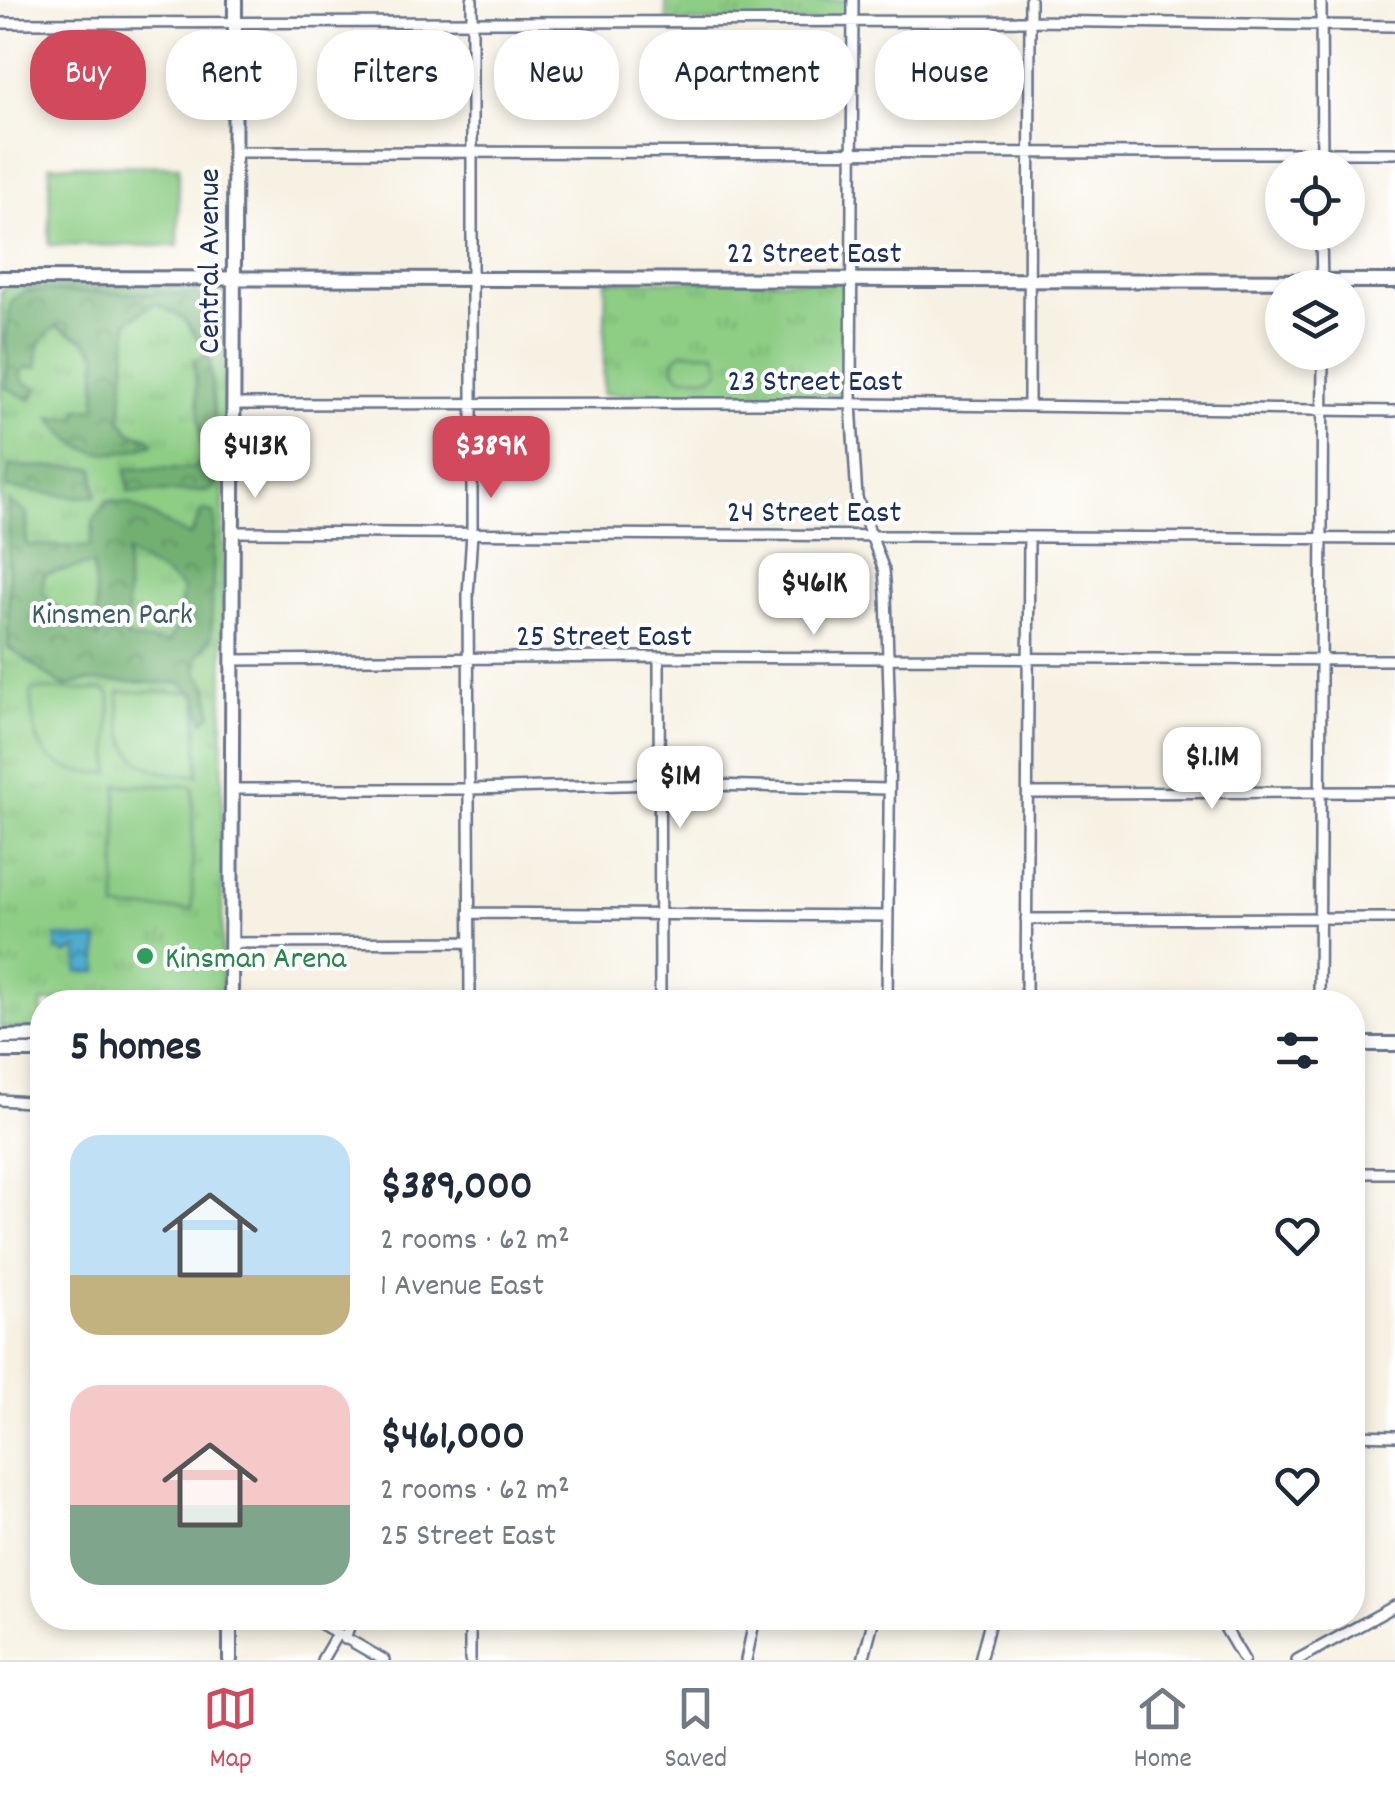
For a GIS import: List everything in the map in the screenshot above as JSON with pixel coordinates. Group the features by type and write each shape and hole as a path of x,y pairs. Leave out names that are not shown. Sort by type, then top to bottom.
{"street":[{"name":"Central Avenue","path":"231,990 235,0"},
{"path":"470,990 472,0"},
{"path":"853,0 851,404 857,498 884,570 889,658 887,990"},
{"path":"1029,406 1030,0"},
{"path":"1321,0 1322,150"},
{"path":"0,23 1030,21 1395,26"},
{"path":"235,152 1265,153"},
{"path":"1365,153 1395,153"},
{"name":"22 Street East","path":"0,278 852,278 1265,283"},
{"name":"22 Street East","path":"1365,283 1395,282"},
{"path":"1319,990 1323,370"},
{"name":"23 Street East","path":"234,404 851,404 1395,411"},
{"name":"24 Street East","path":"234,532 1395,538"},
{"path":"1026,990 1029,536"},
{"path":"660,658 660,990"},
{"name":"25 Street East","path":"233,660 1395,660"},
{"path":"232,788 469,789 661,784 889,790"},
{"path":"1028,793 1395,792"},
{"path":"469,913 888,916"},
{"path":"1026,919 1395,918"},
{"path":"232,944 470,942"},
{"path":"0,1036 30,1036"},
{"path":"1365,1044 1395,1044"},
{"path":"0,1051 30,1051"},
{"path":"0,1100 30,1102"},
{"path":"1365,1173 1395,1173"},
{"path":"1365,1435 1395,1436"},
{"path":"1365,1617 1395,1606"},
{"path":"230,1630 230,1660"},
{"path":"331,1630 384,1660"},
{"path":"322,1660 345,1630"},
{"path":"470,1630 470,1660"},
{"path":"746,1660 752,1630"},
{"path":"863,1660 871,1630"},
{"path":"980,1660 988,1630"},
{"path":"1226,1630 1244,1660"},
{"path":"1304,1658 1341,1630"}],"green space":[{"path":"666,0 852,0 852,22 667,22"},
{"path":"50,165 179,166 178,246 49,245"},
{"path":"845,280 842,396 603,394 606,281"},
{"name":"Kinsmen Park","path":"5,286 220,286 224,292 222,990 30,990 30,1029 0,1028 1,291"},
{"path":"25,291 195,294 214,308 217,328 212,342 200,342 184,319 155,303 128,321 121,419 130,432 150,438 153,444 122,452 96,452 62,431 51,417 77,418 78,409 96,408 97,354 84,340 57,327 40,344 38,367 25,368 21,376 25,383 38,388 31,400 5,387 5,343 11,301"},
{"path":"683,352 716,353 720,370 711,377 681,377 674,370 674,359"},
{"path":"209,354 220,476 210,491 128,492 126,469 193,468 207,458 201,441 194,361"},
{"path":"9,466 94,468 96,496 6,488"},
{"path":"107,500 132,505 190,536 203,510 215,514 211,640 196,658 198,674 208,687 212,714 203,721 197,694 179,683 86,681 64,687 8,647 9,502 27,513 27,545 90,547 94,520","holes":["127,553 183,589 178,625 168,643 127,638","93,564 99,637 99,638 71,624 42,591 45,574"]},
{"path":"31,690 104,690 110,695 110,773 71,769 47,755 34,729"},
{"path":"119,692 192,692 197,697 198,775 159,771 135,756 122,730"},
{"path":"117,785 193,786 192,910 116,909"}],"water":[{"path":"56,936 98,940 98,972 78,972 78,949 65,954 56,952"}],"place":[{"name":"Kinsman Arena","path":"145,956"}]}
